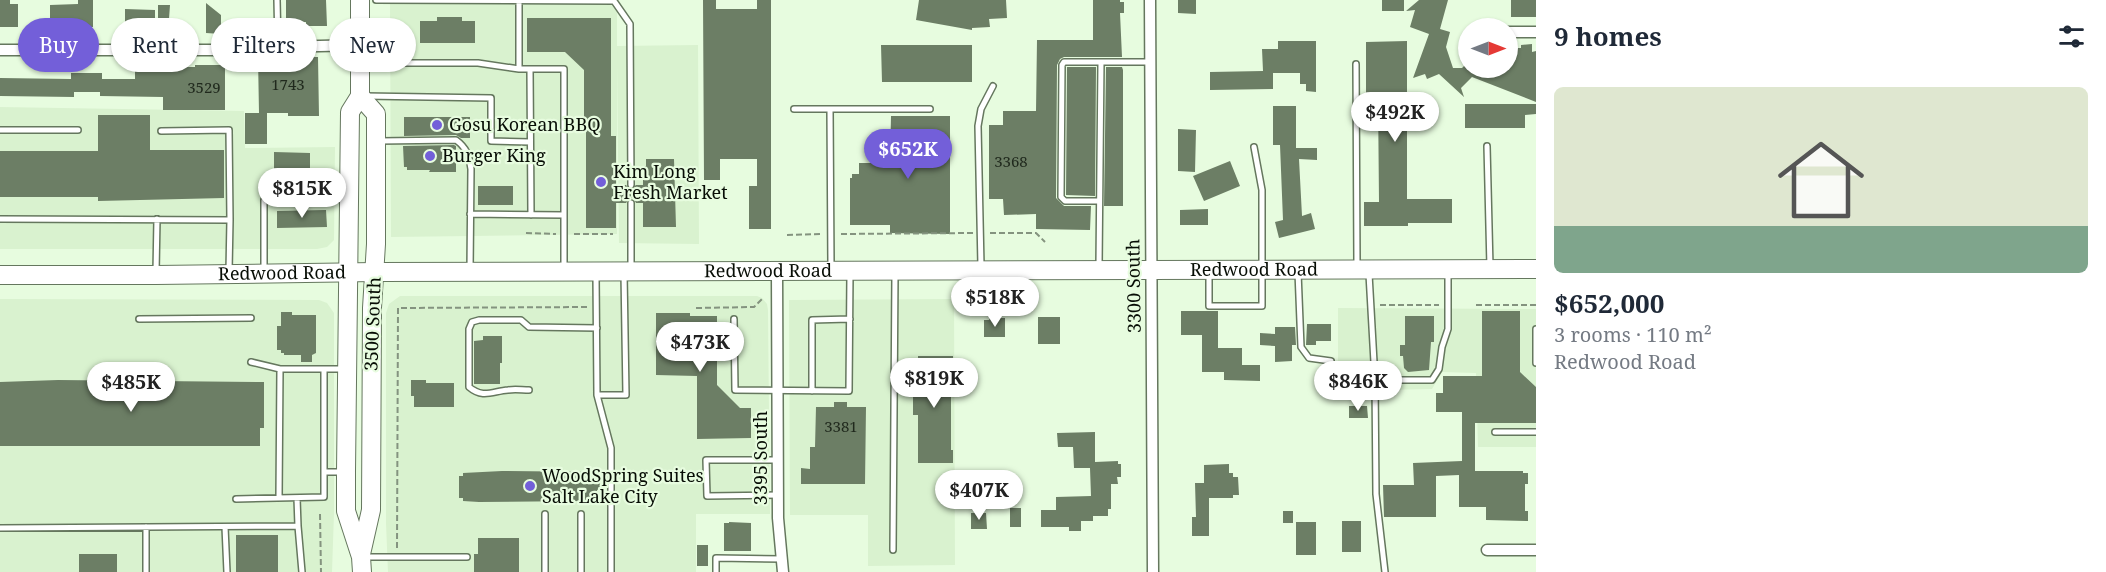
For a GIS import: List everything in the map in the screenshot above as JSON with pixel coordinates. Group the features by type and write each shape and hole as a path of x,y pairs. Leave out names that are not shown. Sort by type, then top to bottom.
{"main road":[{"name":"3500 South","path":"360,0 360,18"},
{"name":"3500 South","path":"361,72 360,96 350,112 346,511 361,564"},
{"name":"3500 South","path":"360,96 376,114 371,510 361,564"},
{"name":"Redwood Road","path":"0,275 1536,269"}],"street":[{"name":"3300 South","path":"1150,0 1153,572"},
{"path":"1518,32 1536,32"},
{"path":"0,51 211,50"},
{"name":"3395 South","path":"777,271 777,460 783,572"},
{"path":"1487,550 1536,550"}],"lane":[{"path":"277,0 277,18"},
{"path":"376,0 614,1 630,24 631,185"},
{"path":"519,1 519,69"},
{"path":"416,58 519,69 564,69 564,271"},
{"path":"1100,201 1065,201 1061,197 1062,66 1064,62 1150,62"},
{"path":"1100,271 1101,62"},
{"path":"1356,64 1362,269 1375,380 1376,494 1384,572"},
{"path":"530,69 531,215"},
{"path":"981,271 978,126 981,109 993,86"},
{"path":"360,96 491,98 491,141 530,141"},
{"path":"794,109 930,109"},
{"path":"830,109 831,271"},
{"path":"0,130 78,130"},
{"path":"161,131 229,130 229,274"},
{"path":"376,141 456,140 463,146 468,154 471,169 470,272"},
{"path":"1487,146 1490,269"},
{"path":"1209,270 1209,306 1262,306 1262,190 1254,147"},
{"path":"264,274 264,200 350,199"},
{"path":"597,395 626,395 631,203"},
{"path":"470,214 564,215"},
{"path":"0,219 230,220"},
{"path":"156,275 157,219"},
{"path":"1375,380 1432,380 1439,369 1442,347 1448,329 1448,269"},
{"path":"1298,270 1300,347 1309,358 1331,361"},
{"path":"596,271 597,395 610,448 611,572"},
{"path":"734,319 735,390 849,391 850,271"},
{"path":"894,550 895,271"},
{"path":"139,319 251,318"},
{"path":"812,391 812,320 850,319"},
{"path":"529,390 508,390 482,395 470,387 469,329 472,322 521,320 529,327 597,328"},
{"path":"1536,329 1536,363"},
{"path":"251,362 280,369 346,369"},
{"path":"279,498 280,369"},
{"path":"236,500 324,497 324,369"},
{"path":"1495,432 1536,432"},
{"path":"777,460 706,460 706,496 778,495"},
{"path":"324,472 346,472"},
{"path":"297,498 302,572"},
{"path":"545,514 545,572"},
{"path":"581,514 581,572"},
{"path":"0,528 298,526"},
{"path":"146,527 146,572"},
{"path":"225,527 227,572"},
{"path":"361,564 397,557 467,557"},
{"path":"716,572 716,558 782,559"}],"path":[{"path":"526,233 550,234"},
{"path":"787,234 1036,233 1045,242"},
{"path":"568,234 613,234"},
{"path":"696,308 754,307 762,299"},
{"path":"1380,305 1439,305"},
{"path":"1476,305 1536,305"},
{"path":"397,557 398,308 587,307"},
{"path":"320,514 321,572"}],"shaded area":[{"path":"390,0 617,0 617,46 698,45 699,244 619,243 617,62 617,234 391,237 390,72 416,72 416,18 390,18"},
{"path":"0,107 244,111 245,148 335,147 334,240 327,247 317,249 0,249"},
{"path":"400,296 757,296 762,298 768,310 770,514 696,514 696,572 388,572 386,313 389,304"},
{"path":"0,299 319,300 327,303 334,313 332,572 0,572"},
{"path":"954,299 955,565 868,566 868,515 790,515 789,300"},
{"path":"1338,308 1536,309 1536,447 1478,447 1476,373 1442,372 1432,389 1338,391"}],"building":[{"path":"0,0 10,0 10,4 18,4 18,27 0,27"},
{"path":"78,0 93,0 93,18 50,18 50,5 78,4"},
{"path":"286,0 326,0 327,26 317,26 317,18 286,18"},
{"path":"703,0 716,0 716,9 757,9 757,0 771,0 771,229 749,229 749,186 757,186 757,159 720,159 720,180 704,180"},
{"path":"919,0 1006,0 1007,18 989,19 990,27 972,28 972,30 916,20"},
{"path":"1093,0 1124,2 1124,13 1120,13 1122,57 1064,57 1057,65 1056,198 1064,206 1091,206 1090,230 1036,229 1036,214 1004,215 1003,199 989,199 989,125 1003,125 1003,111 1036,111 1037,40 1093,40"},
{"path":"1178,0 1196,0 1196,14 1178,13"},
{"path":"1382,0 1404,0 1404,11 1382,11"},
{"path":"1419,0 1448,0 1440,29 1450,32 1446,47 1453,68 1458,68 1458,78 1471,78 1461,88 1464,97 1439,74 1427,79 1425,74 1413,78 1429,34 1410,27 1415,10 1406,11"},
{"path":"1511,0 1536,0 1536,17 1511,17"},
{"path":"206,3 221,15 221,18 211,18 211,33 206,33"},
{"path":"158,5 170,5 169,18 158,18"},
{"path":"125,9 155,10 155,18 125,18"},
{"path":"437,17 462,17 462,21 475,21 475,43 420,43 420,21 437,21"},
{"path":"527,18 611,18 611,136 616,136 616,185 626,185 630,190 636,185 643,185 643,166 646,166 646,159 674,159 676,227 643,227 643,203 636,203 630,198 626,203 616,203 616,228 586,228 584,70 565,52 527,52"},
{"path":"1278,41 1316,41 1316,92 1306,91 1306,84 1300,84 1300,73 1273,73 1273,89 1210,90 1210,72 1263,71 1262,49 1278,49"},
{"path":"1407,41 1407,199 1452,199 1452,223 1364,226 1364,202 1379,202 1378,95 1366,95 1366,42"},
{"path":"1532,44 1532,52 1536,51 1536,102 1475,78 1518,78 1518,48 1521,48 1521,45"},
{"path":"881,45 972,45 972,82 882,82"},
{"path":"318,57 319,116 267,113 267,144 245,144 245,113 259,113 258,72 317,72"},
{"path":"199,65 211,65 211,72 225,72 225,110 163,110 163,97 100,96 100,92 74,92 74,97 0,96 0,78 71,79 71,73 102,73 102,79 135,79 135,72 199,72"},
{"path":"1067,67 1096,67 1095,196 1066,195"},
{"path":"1106,67 1122,67 1123,70 1123,206 1104,206"},
{"path":"1465,104 1536,104 1536,114 1525,115 1525,128 1465,128"},
{"path":"1273,106 1296,106 1296,148 1317,148 1317,160 1299,159 1302,216 1311,213 1315,229 1279,238 1275,222 1283,220 1280,145 1273,145"},
{"path":"98,115 150,115 150,150 224,150 224,198 98,201 98,197 0,197 0,151 98,151"},
{"path":"891,116 950,116 950,234 890,233 890,225 850,225 850,178 852,174 859,174 859,163 890,163"},
{"name":"Gosu Korean BBQ","path":"404,117 470,117 470,138 461,138 456,135 404,136"},
{"path":"1178,129 1196,130 1195,172 1178,171"},
{"name":"Burger King","path":"403,146 456,146 456,172 407,170 407,167 404,167"},
{"path":"274,152 310,153 310,178 306,178 306,181 278,181 278,178 274,178"},
{"path":"1230,161 1240,186 1204,201 1193,176"},
{"path":"478,186 513,186 513,205 478,205"},
{"path":"1208,209 1208,225 1180,225 1180,210"},
{"path":"326,210 327,227 277,228 277,211"},
{"path":"1181,311 1218,311 1218,348 1242,348 1242,365 1260,365 1260,381 1224,380 1224,372 1202,372 1202,335 1181,335"},
{"path":"1482,311 1520,311 1520,372 1536,387 1536,423 1475,423 1475,471 1523,471 1523,473 1528,473 1528,484 1525,484 1525,511 1528,511 1528,521 1486,520 1486,507 1459,507 1459,475 1436,476 1436,517 1384,517 1383,485 1414,485 1413,463 1462,461 1462,412 1436,412 1436,393 1443,393 1443,376 1482,376"},
{"path":"281,312 292,312 292,315 316,315 316,353 312,355 312,362 301,362 301,355 284,355 281,350 277,350 277,326 281,326"},
{"path":"656,313 717,316 717,385 740,408 751,408 751,438 697,439 697,376 656,375"},
{"path":"1405,316 1434,316 1434,342 1431,342 1429,370 1408,372 1404,368 1403,356 1400,356 1400,345 1405,345"},
{"path":"1038,317 1060,317 1060,344 1038,344"},
{"path":"1005,318 1005,337 984,337 984,320"},
{"path":"1307,324 1331,324 1331,341 1316,341 1316,345 1306,345"},
{"path":"1275,327 1295,327 1296,345 1292,345 1292,361 1275,362 1275,346 1260,345 1260,333 1275,334"},
{"path":"483,336 502,336 500,384 474,384 474,341 483,340"},
{"path":"918,356 953,356 951,450 953,450 953,463 918,463 918,415 913,415 913,392 918,392"},
{"path":"1317,374 1330,374 1329,388 1317,388"},
{"path":"58,380 264,382 264,428 260,428 260,446 0,446 0,382"},
{"path":"411,380 426,380 426,383 454,383 454,407 414,407"},
{"path":"834,402 847,402 847,407 866,407 865,484 801,484 801,468 810,469 810,447 815,447 816,407 834,407"},
{"path":"1349,406 1367,406 1368,418 1349,418"},
{"path":"1095,432 1095,462 1118,461 1118,464 1121,464 1121,477 1117,477 1118,484 1111,484 1111,509 1108,509 1108,516 1093,516 1093,521 1081,521 1081,531 1069,531 1069,527 1041,527 1041,510 1056,510 1056,497 1091,496 1090,468 1074,468 1073,447 1058,447 1057,433"},
{"path":"1229,464 1229,473 1233,473 1233,477 1238,477 1239,495 1233,495 1233,498 1209,498 1209,536 1192,536 1192,517 1196,517 1195,483 1204,483 1204,465"},
{"name":"WoodSpring Suites Salt Lake City","path":"600,472 600,490 597,490 597,500 584,501 479,502 463,501 463,498 459,498 459,476 463,476 463,473"},
{"path":"1010,508 1021,508 1021,527 1010,527"},
{"path":"1283,511 1293,511 1293,523 1283,523"},
{"path":"971,513 986,513 987,529 971,529"},
{"path":"1342,521 1361,521 1361,552 1342,552"},
{"path":"1296,522 1316,522 1316,555 1296,555"},
{"path":"724,523 751,523 751,551 724,551"},
{"path":"236,535 278,535 278,572 236,572"},
{"path":"478,538 519,538 519,572 474,572 474,554 478,554"},
{"path":"697,545 708,545 708,566 697,566"},
{"path":"79,554 117,554 117,572 79,572"}],"place":[{"name":"Gosu Korean BBQ","path":"437,125"},
{"name":"Burger King","path":"430,156"},
{"name":"Kim Long Fresh Market","path":"601,182"},
{"name":"WoodSpring Suites Salt Lake City","path":"530,486"}]}
